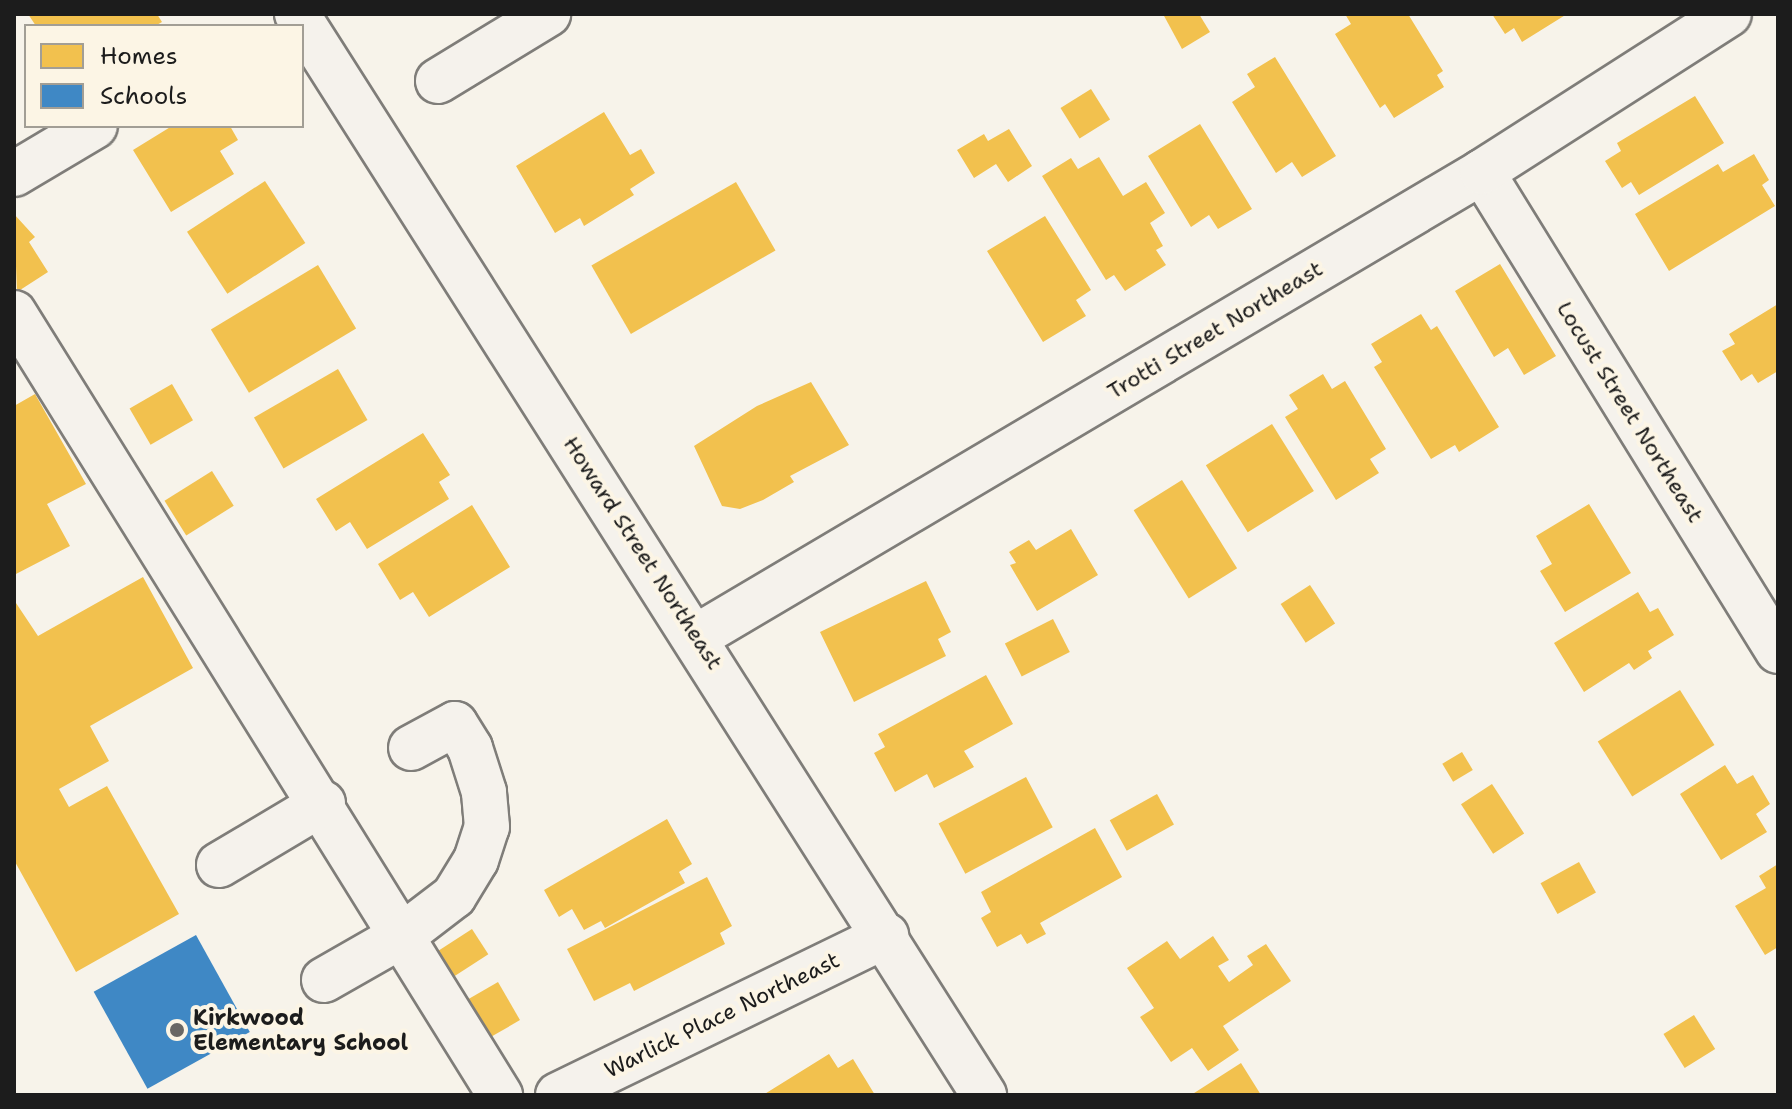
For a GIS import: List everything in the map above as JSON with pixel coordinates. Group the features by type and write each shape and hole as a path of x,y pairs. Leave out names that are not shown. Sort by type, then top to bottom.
{"street":[{"path":"266,24 284,14"},
{"path":"438,81 548,14"},
{"name":"Trotti Street Northeast","path":"696,637 1482,172 1729,14"},
{"name":"Howard Street Northeast","path":"304,25 696,637 984,1095"},
{"path":"14,174 92,128"},
{"name":"Locust Street Northeast","path":"1482,172 1778,651"},
{"path":"14,313 150,537 323,803 500,1095"},
{"path":"324,980 403,935 454,896 476,860 487,827 484,792 470,748 455,724 411,748"},
{"path":"219,865 323,803"},
{"name":"Warlick Place Northeast","path":"558,1095 886,936"}],"building: Homes":[{"path":"28,14 157,14 162,22 158,24 35,24"},
{"path":"1163,14 1199,14 1210,32 1182,49"},
{"path":"1345,14 1408,14 1443,71 1437,75 1444,87 1394,118 1385,104 1380,108 1335,34 1351,24"},
{"path":"1492,14 1567,14 1522,42 1514,28 1505,34"},
{"path":"1275,57 1336,156 1302,177 1292,162 1276,173 1232,102 1255,87 1247,74"},
{"path":"1091,89 1110,120 1080,139 1060,108"},
{"path":"1695,96 1724,143 1639,195 1631,182 1622,188 1605,161 1621,151 1617,143"},
{"path":"604,112 630,155 641,149 655,173 630,189 634,195 584,226 580,218 555,233 516,166"},
{"path":"1200,124 1252,209 1218,229 1209,215 1191,227 1148,156"},
{"path":"169,128 231,128 238,140 220,151 234,174 171,212 133,150"},
{"path":"1009,129 1032,166 1008,182 996,164 974,178 957,150 984,134 988,141"},
{"path":"1754,154 1769,180 1762,185 1775,206 1669,271 1635,214 1718,164 1723,172"},
{"path":"1099,157 1123,196 1146,182 1165,213 1150,223 1163,246 1156,250 1166,265 1125,291 1114,275 1106,280 1042,176 1071,158 1078,169"},
{"path":"265,181 305,243 227,294 187,232"},
{"path":"736,182 776,250 631,334 591,266"},
{"path":"14,214 35,237 29,242 48,272 17,292"},
{"path":"1045,216 1091,290 1076,300 1086,316 1043,342 987,251"},
{"path":"1500,264 1556,356 1524,375 1508,348 1494,357 1455,291"},
{"path":"318,265 356,328 249,393 211,329"},
{"path":"1778,304 1778,371 1758,383 1752,374 1741,381 1722,351 1735,344 1729,334"},
{"path":"1421,314 1431,330 1437,326 1499,427 1459,452 1455,445 1431,459 1374,367 1382,362 1371,344"},
{"path":"338,369 368,420 283,469 254,418"},
{"path":"1323,374 1332,389 1345,381 1386,449 1370,459 1379,473 1336,500 1285,417 1298,409 1289,395"},
{"path":"811,382 849,445 790,476 794,482 763,500 740,509 722,506 694,446 757,406"},
{"path":"172,384 193,420 151,445 130,408"},
{"path":"35,394 86,484 47,504 70,546 14,575 14,406"},
{"path":"1272,424 1314,491 1248,532 1206,465"},
{"path":"423,433 450,475 439,482 449,499 367,549 350,522 336,531 316,499"},
{"path":"212,471 234,506 186,535 165,501"},
{"path":"1182,480 1237,568 1189,598 1134,510"},
{"path":"1589,504 1631,573 1565,612 1540,571 1552,564 1536,536"},
{"path":"472,505 510,567 429,617 413,592 400,600 378,564"},
{"path":"1071,529 1098,575 1037,611 1010,565 1016,563 1009,552 1029,540 1036,550"},
{"path":"143,577 193,668 90,726 109,761 59,789 69,807 107,786 179,914 76,972 14,860 14,600 38,636"},
{"path":"926,581 951,632 938,639 946,656 854,702 820,632"},
{"path":"1310,585 1335,624 1306,643 1281,604"},
{"path":"1638,592 1650,612 1658,608 1674,635 1648,651 1652,658 1634,670 1629,663 1584,692 1554,643"},
{"path":"1053,619 1070,652 1022,676 1005,644"},
{"path":"986,675 1013,724 964,751 974,767 934,788 927,774 895,792 874,753 885,747 878,734"},
{"path":"1680,690 1714,745 1632,797 1598,741"},
{"path":"1462,752 1473,770 1453,782 1442,764"},
{"path":"1725,765 1737,784 1753,775 1770,804 1756,814 1767,832 1721,860 1680,794"},
{"path":"1026,777 1053,827 965,874 939,823"},
{"path":"1492,784 1524,833 1493,854 1461,804"},
{"path":"1157,794 1174,825 1127,851 1110,820"},
{"path":"667,819 692,864 679,872 685,883 605,928 601,921 584,930 572,909 559,917 544,890"},
{"path":"1095,828 1122,877 1040,923 1046,934 1027,944 1021,934 997,947 981,918 991,912 981,892"},
{"path":"1579,862 1596,893 1557,914 1541,883"},
{"path":"1778,864 1778,947 1765,955 1735,906 1766,888 1759,876"},
{"path":"707,877 732,926 720,933 725,944 634,991 630,983 594,1001 567,949"},
{"path":"472,929 488,954 454,976 438,951"},
{"path":"1213,936 1229,960 1218,966 1229,982 1253,965 1247,956 1266,944 1291,981 1223,1026 1239,1050 1208,1071 1192,1048 1171,1062 1140,1017 1154,1008 1127,968 1167,941 1180,959"},
{"path":"498,982 520,1020 482,1042 460,1004"},
{"path":"1694,1015 1715,1049 1685,1068 1663,1034"},
{"path":"829,1054 838,1068 853,1059 875,1095 763,1095"},
{"path":"1241,1063 1261,1095 1191,1095"}],"building: Schools":[{"path":"196,935 250,1032 147,1089 94,992"}],"place":[{"name":"Kirkwood Elementary School","path":"177,1030"}]}
